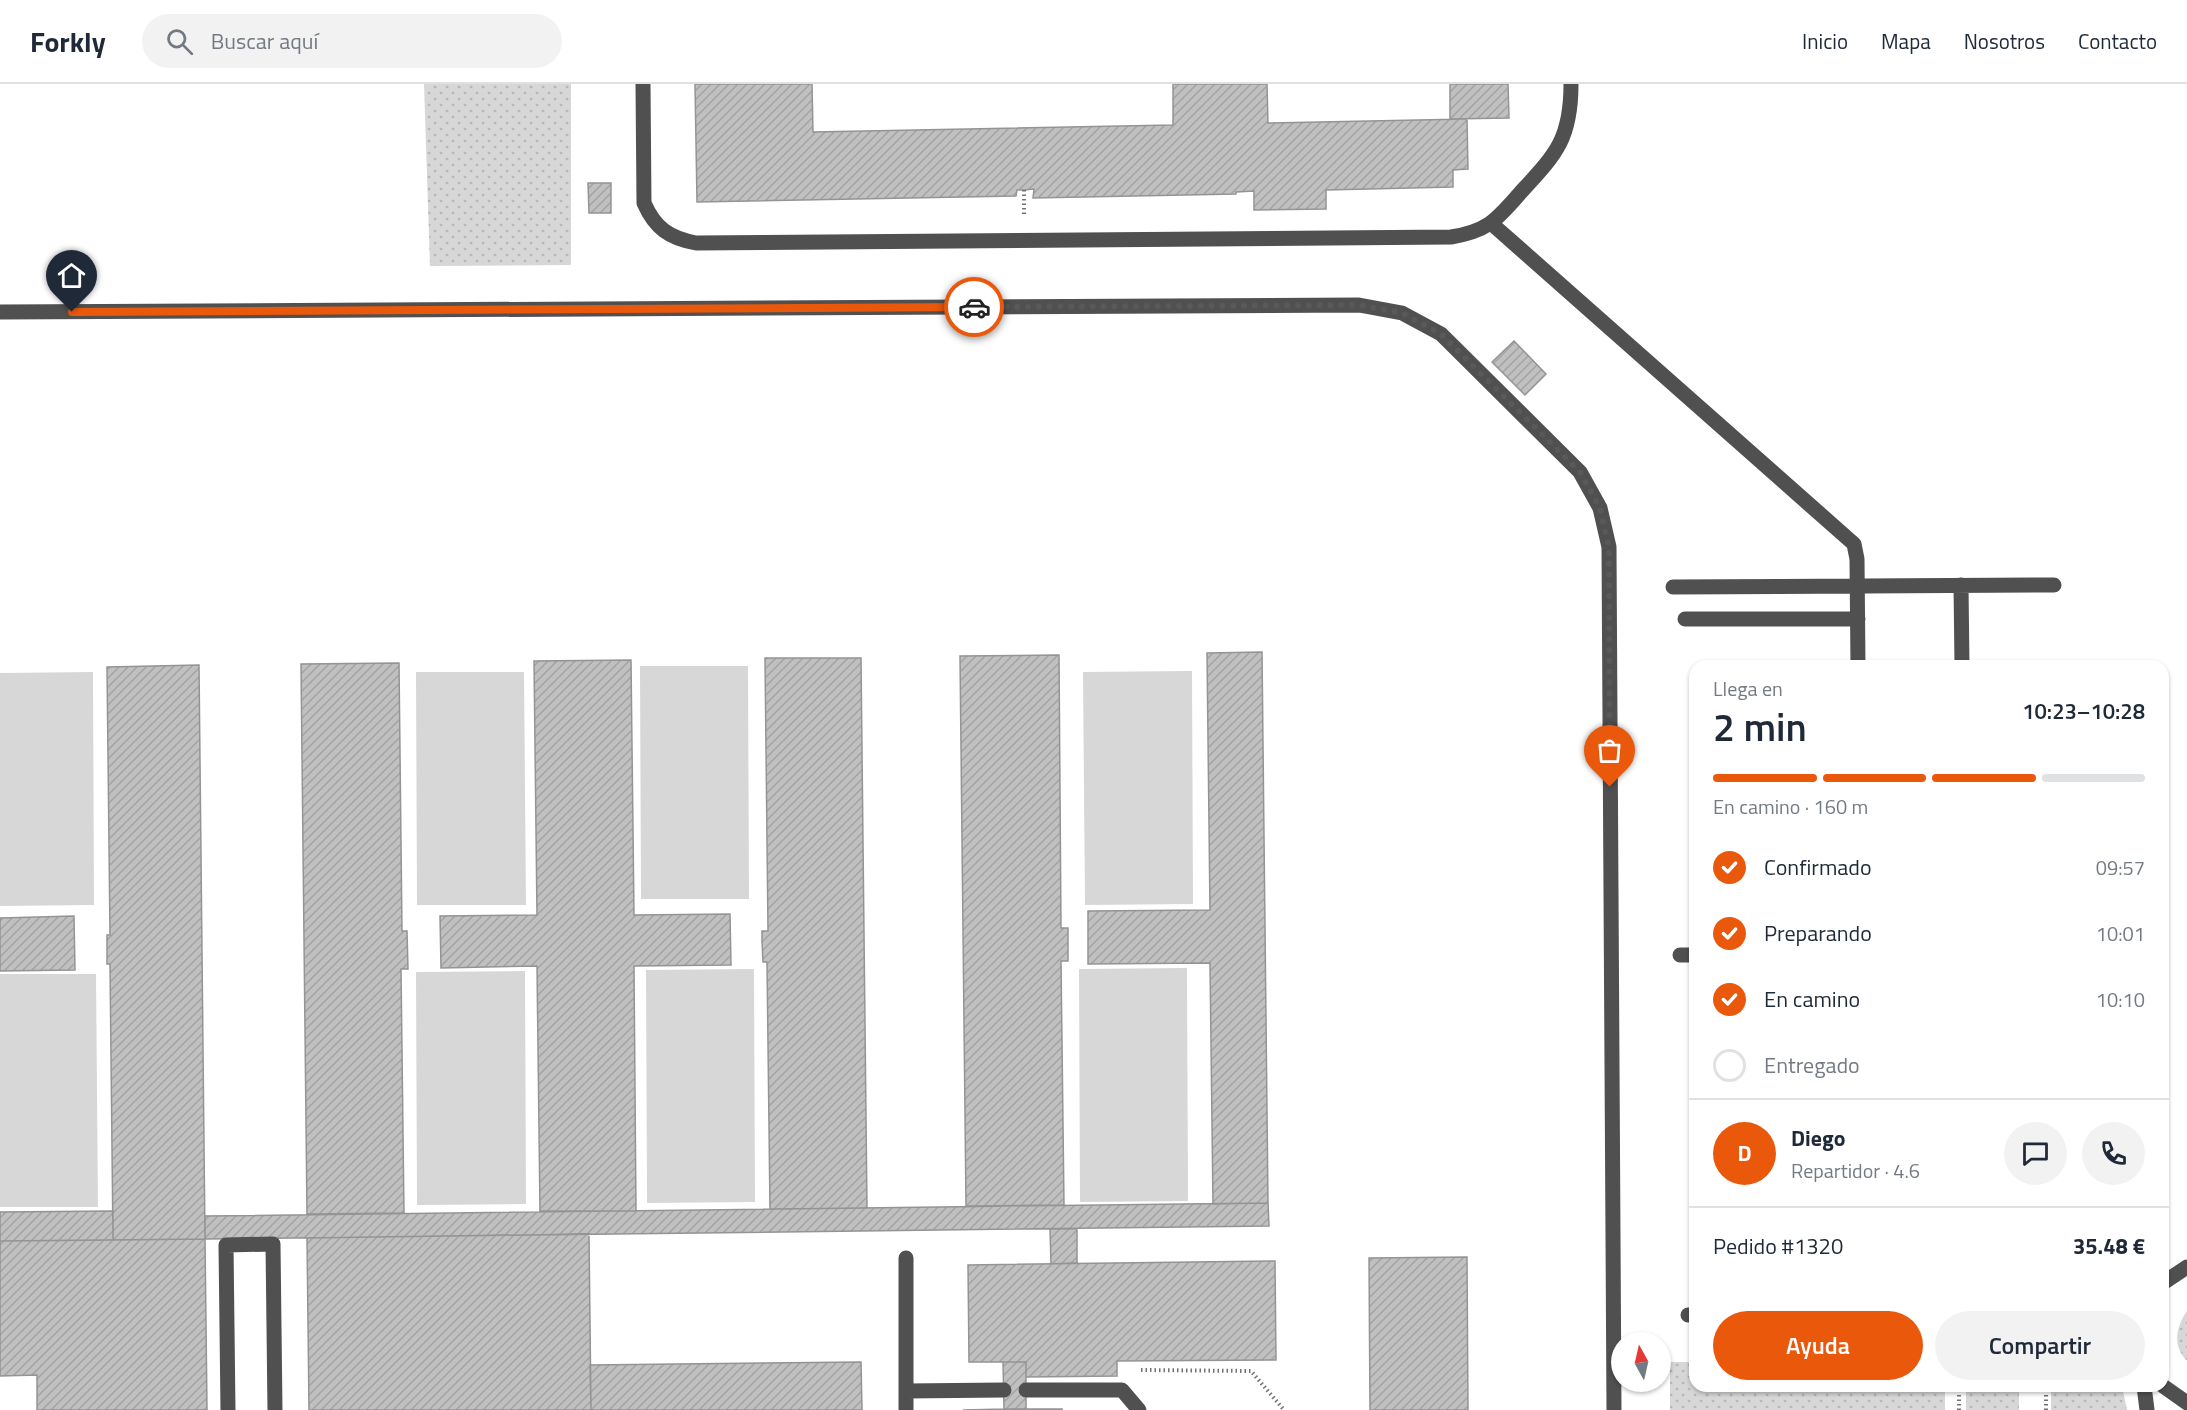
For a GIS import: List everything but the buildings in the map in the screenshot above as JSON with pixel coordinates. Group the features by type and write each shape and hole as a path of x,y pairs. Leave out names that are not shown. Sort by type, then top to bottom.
{"street":[{"path":"643,84 644,203 651,218 663,231 678,239 696,243 1451,237 1471,234 1492,224 1556,154 1566,132 1571,109 1571,84"},
{"path":"1492,224 1854,544 1858,586 1858,660"},
{"path":"0,312 1359,305 1402,313 1441,334 1580,472 1600,508 1609,548 1614,1410"},
{"path":"1961,585 1962,660"},
{"path":"1674,587 2054,585"},
{"path":"1685,619 1858,619"},
{"path":"228,1410 226,1245 273,1244 275,1410"},
{"path":"906,1258 906,1410"},
{"path":"2169,1279 2187,1267"},
{"path":"906,1391 1004,1390"},
{"path":"1026,1390 1122,1390 1139,1410"},
{"path":"2169,1390 2187,1402"},
{"path":"2145,1392 2147,1410"}],"path":[{"path":"1139,1370 1251,1371 1284,1410"},
{"path":"1959,1392 1959,1410"},
{"path":"2046,1392 2046,1410"}],"shaded area":[{"path":"424,84 571,84 571,265 430,266"},
{"path":"640,666 748,666 749,899 641,899"},
{"path":"1192,671 1193,904 1085,905 1083,672"},
{"path":"93,672 94,905 0,906 0,673"},
{"path":"416,672 524,672 526,905 417,905"},
{"path":"1187,968 1188,1201 1080,1202 1079,969"},
{"path":"754,969 755,1202 647,1203 646,970"},
{"path":"525,971 526,1204 417,1205 416,972"},
{"path":"0,974 96,974 98,1207 0,1207"},
{"path":"2187,1311 2187,1361 2179,1349 2177,1336 2180,1323"},
{"path":"1671,1362 1689,1362 1689,1392 1945,1392 1945,1410 1670,1410"},
{"path":"1966,1392 2019,1392 2019,1410 1966,1410"},
{"path":"2051,1392 2123,1392 2127,1410 2051,1410"}],"way so far":[{"path":"974,307 1359,305 1402,313 1441,334 1580,472 1600,508 1609,548 1610,787"}],"route":[{"path":"72,312 974,307"}]}
